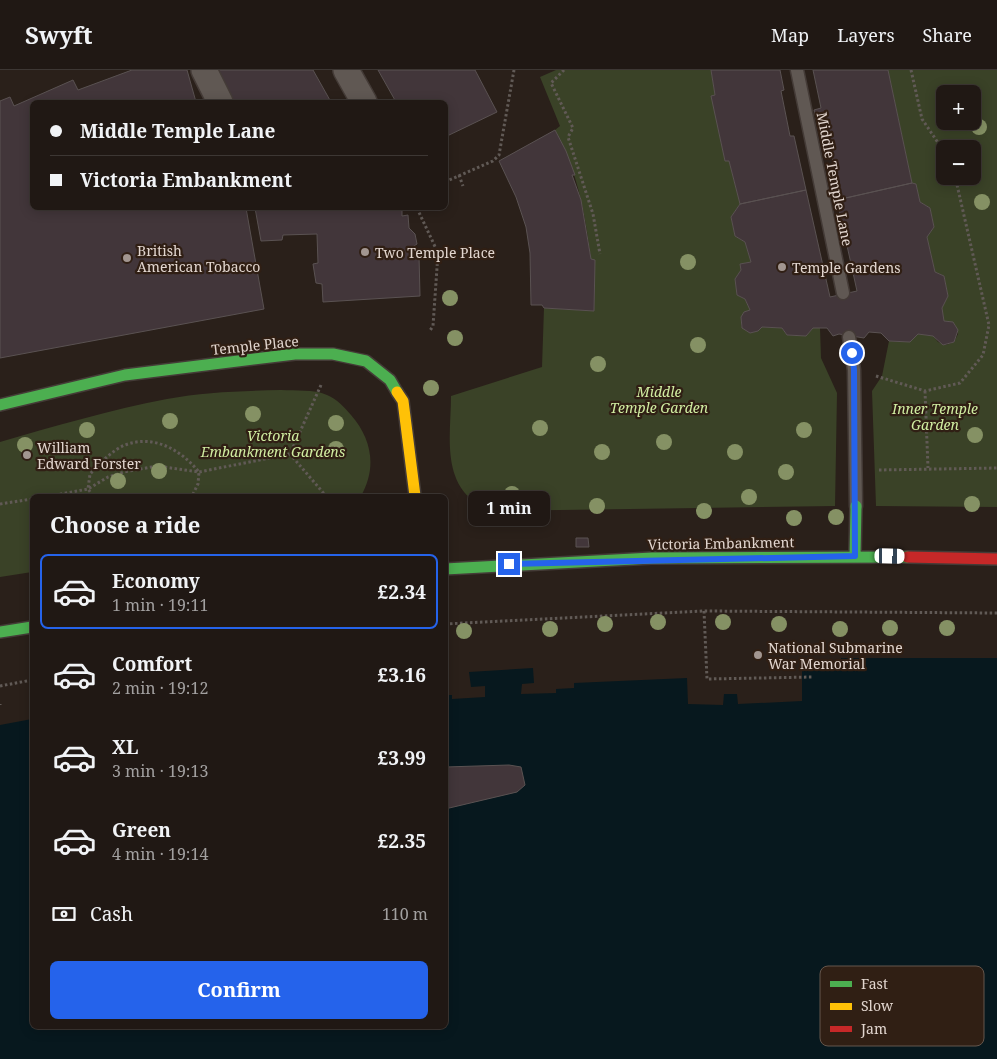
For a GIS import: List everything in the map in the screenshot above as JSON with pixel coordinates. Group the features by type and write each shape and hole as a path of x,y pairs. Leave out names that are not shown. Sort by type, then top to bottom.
{"main road":[{"name":"Temple Place","path":"0,405 126,375 295,354 333,354 366,361 390,380 403,401 415,494"},
{"path":"855,556 856,506"},
{"name":"Victoria Embankment","path":"448,569 509,564 654,559 855,556 997,559"},
{"path":"0,632 30,627"}],"street":[{"path":"204,70 219,100"},
{"path":"346,70 363,100"}],"lane":[{"name":"Middle Temple Lane","path":"797,70 843,293"},
{"path":"849,337 854,370 856,506"}],"path":[{"path":"448,180 493,162 499,154 514,70"},
{"path":"564,70 551,83 574,128 568,137 593,214 600,254"},
{"path":"911,70 922,119 936,140"},
{"path":"459,175 463,186"},
{"path":"854,370 925,391 960,382 983,355 989,325 957,185"},
{"path":"418,210 438,253 433,326 429,332"},
{"path":"290,454 322,382"},
{"path":"925,391 928,468"},
{"path":"92,494 88,489 90,474 106,458 124,445 143,440 165,445 186,456 199,472 198,484 193,494"},
{"path":"61,494 88,489 108,477 157,466 199,472 290,454"},
{"path":"290,454 324,494"},
{"path":"873,470 997,468"},
{"path":"0,504 30,499"},
{"path":"704,611 707,679 813,678"},
{"path":"448,624 704,611 997,613"},
{"path":"0,686 30,680"}],"green space":[{"name":"Middle Temple Garden","path":"556,70 711,70 715,95 712,96 725,161 729,161 740,204 731,217 735,236 745,242 751,262 740,264 741,270 735,279 737,295 745,299 750,310 742,315 741,326 750,333 758,331 762,327 782,328 787,335 806,336 813,328 820,328 821,358 837,393 835,506 497,511 475,502 462,490 456,478 450,452 451,396 542,367 544,308 594,311 595,261 591,259 583,208 569,160 555,130 560,126 540,77"},
{"name":"Inner Temple Garden","path":"888,70 997,70 997,507 876,506 872,391 882,376 889,341 910,342 918,334 933,336 938,342 946,345 954,342 958,334 955,325 944,321 942,308 948,296 944,276 935,272 927,237 934,227 930,208 920,202 916,184 912,183"},
{"name":"Victoria Embankment Gardens","path":"310,391 322,393 334,399 358,424 368,444 370,454 369,475 362,494 30,494 30,572 0,577 0,442 146,403 209,393"}],"shaded area":[{"path":"841,658 997,658 997,1059 0,1059 0,725 30,719 30,1029 448,1029 448,695 452,695 452,699 485,697 485,686 471,687 469,672 533,668 534,683 522,684 521,694 556,693 556,689 574,688 574,683 687,678 688,704 723,705 724,694 737,694 738,704 802,701 802,666 841,667"}],"building":[{"name":"British American Tobacco","path":"132,70 187,70 195,100 30,100 30,210 246,210 264,309 0,358 0,101 10,97 14,106 73,80 78,90"},
{"path":"214,70 313,70 330,100 229,100"},
{"path":"378,70 475,70 497,112 448,136 448,100 395,100"},
{"path":"711,70 780,70 784,90 781,91 790,136 794,136 806,190 740,204 729,161 725,161 711,96 715,95"},
{"path":"813,70 888,70 912,183 841,199 830,148 823,149 814,110 821,108"},
{"path":"555,130 566,151 575,175 572,175 581,200 591,259 595,260 594,311 544,308 542,305 531,305 530,253 526,227 516,197 499,161"},
{"name":"Temple Gardens","path":"912,183 916,184 920,202 930,208 934,227 927,237 935,272 944,276 948,296 942,308 944,321 953,322 958,330 954,342 943,345 933,336 918,334 910,342 889,341 881,333 869,332 864,338 839,334 833,336 827,328 813,328 806,336 787,335 782,328 762,327 758,331 750,333 742,328 741,317 744,312 750,310 745,299 737,295 735,279 741,270 740,264 751,262 745,242 735,236 731,217 740,204 806,190 830,297 857,291 837,200"},
{"name":"Two Temple Place","path":"255,210 402,210 402,216 408,215 409,228 415,234 417,244 411,248 412,256 419,256 420,296 323,302 322,284 316,283 313,264 318,263 317,234 283,235 282,240 261,241"},
{"path":"576,538 588,538 589,547 576,547"},
{"path":"509,765 521,767 525,785 517,792 448,808 448,767"}],"traffic: fast":[{"path":"0,405 125,375 295,354 333,354 366,361 390,380 397,392"},
{"path":"855,556 856,506"},
{"path":"448,569 652,558 907,557"},
{"path":"0,632 30,627"}],"traffic: slow":[{"path":"397,392 403,401 415,494"}],"traffic: jam":[{"path":"907,557 997,559"}],"place":[{"name":"Two Temple Place","path":"365,252"},
{"name":"British American Tobacco","path":"127,258"},
{"name":"Temple Gardens","path":"782,267"},
{"name":"William Edward Forster","path":"27,455"},
{"name":"National Submarine War Memorial","path":"758,655"}],"route":[{"path":"509,564 654,559 855,556 854,370 852,353"}]}
